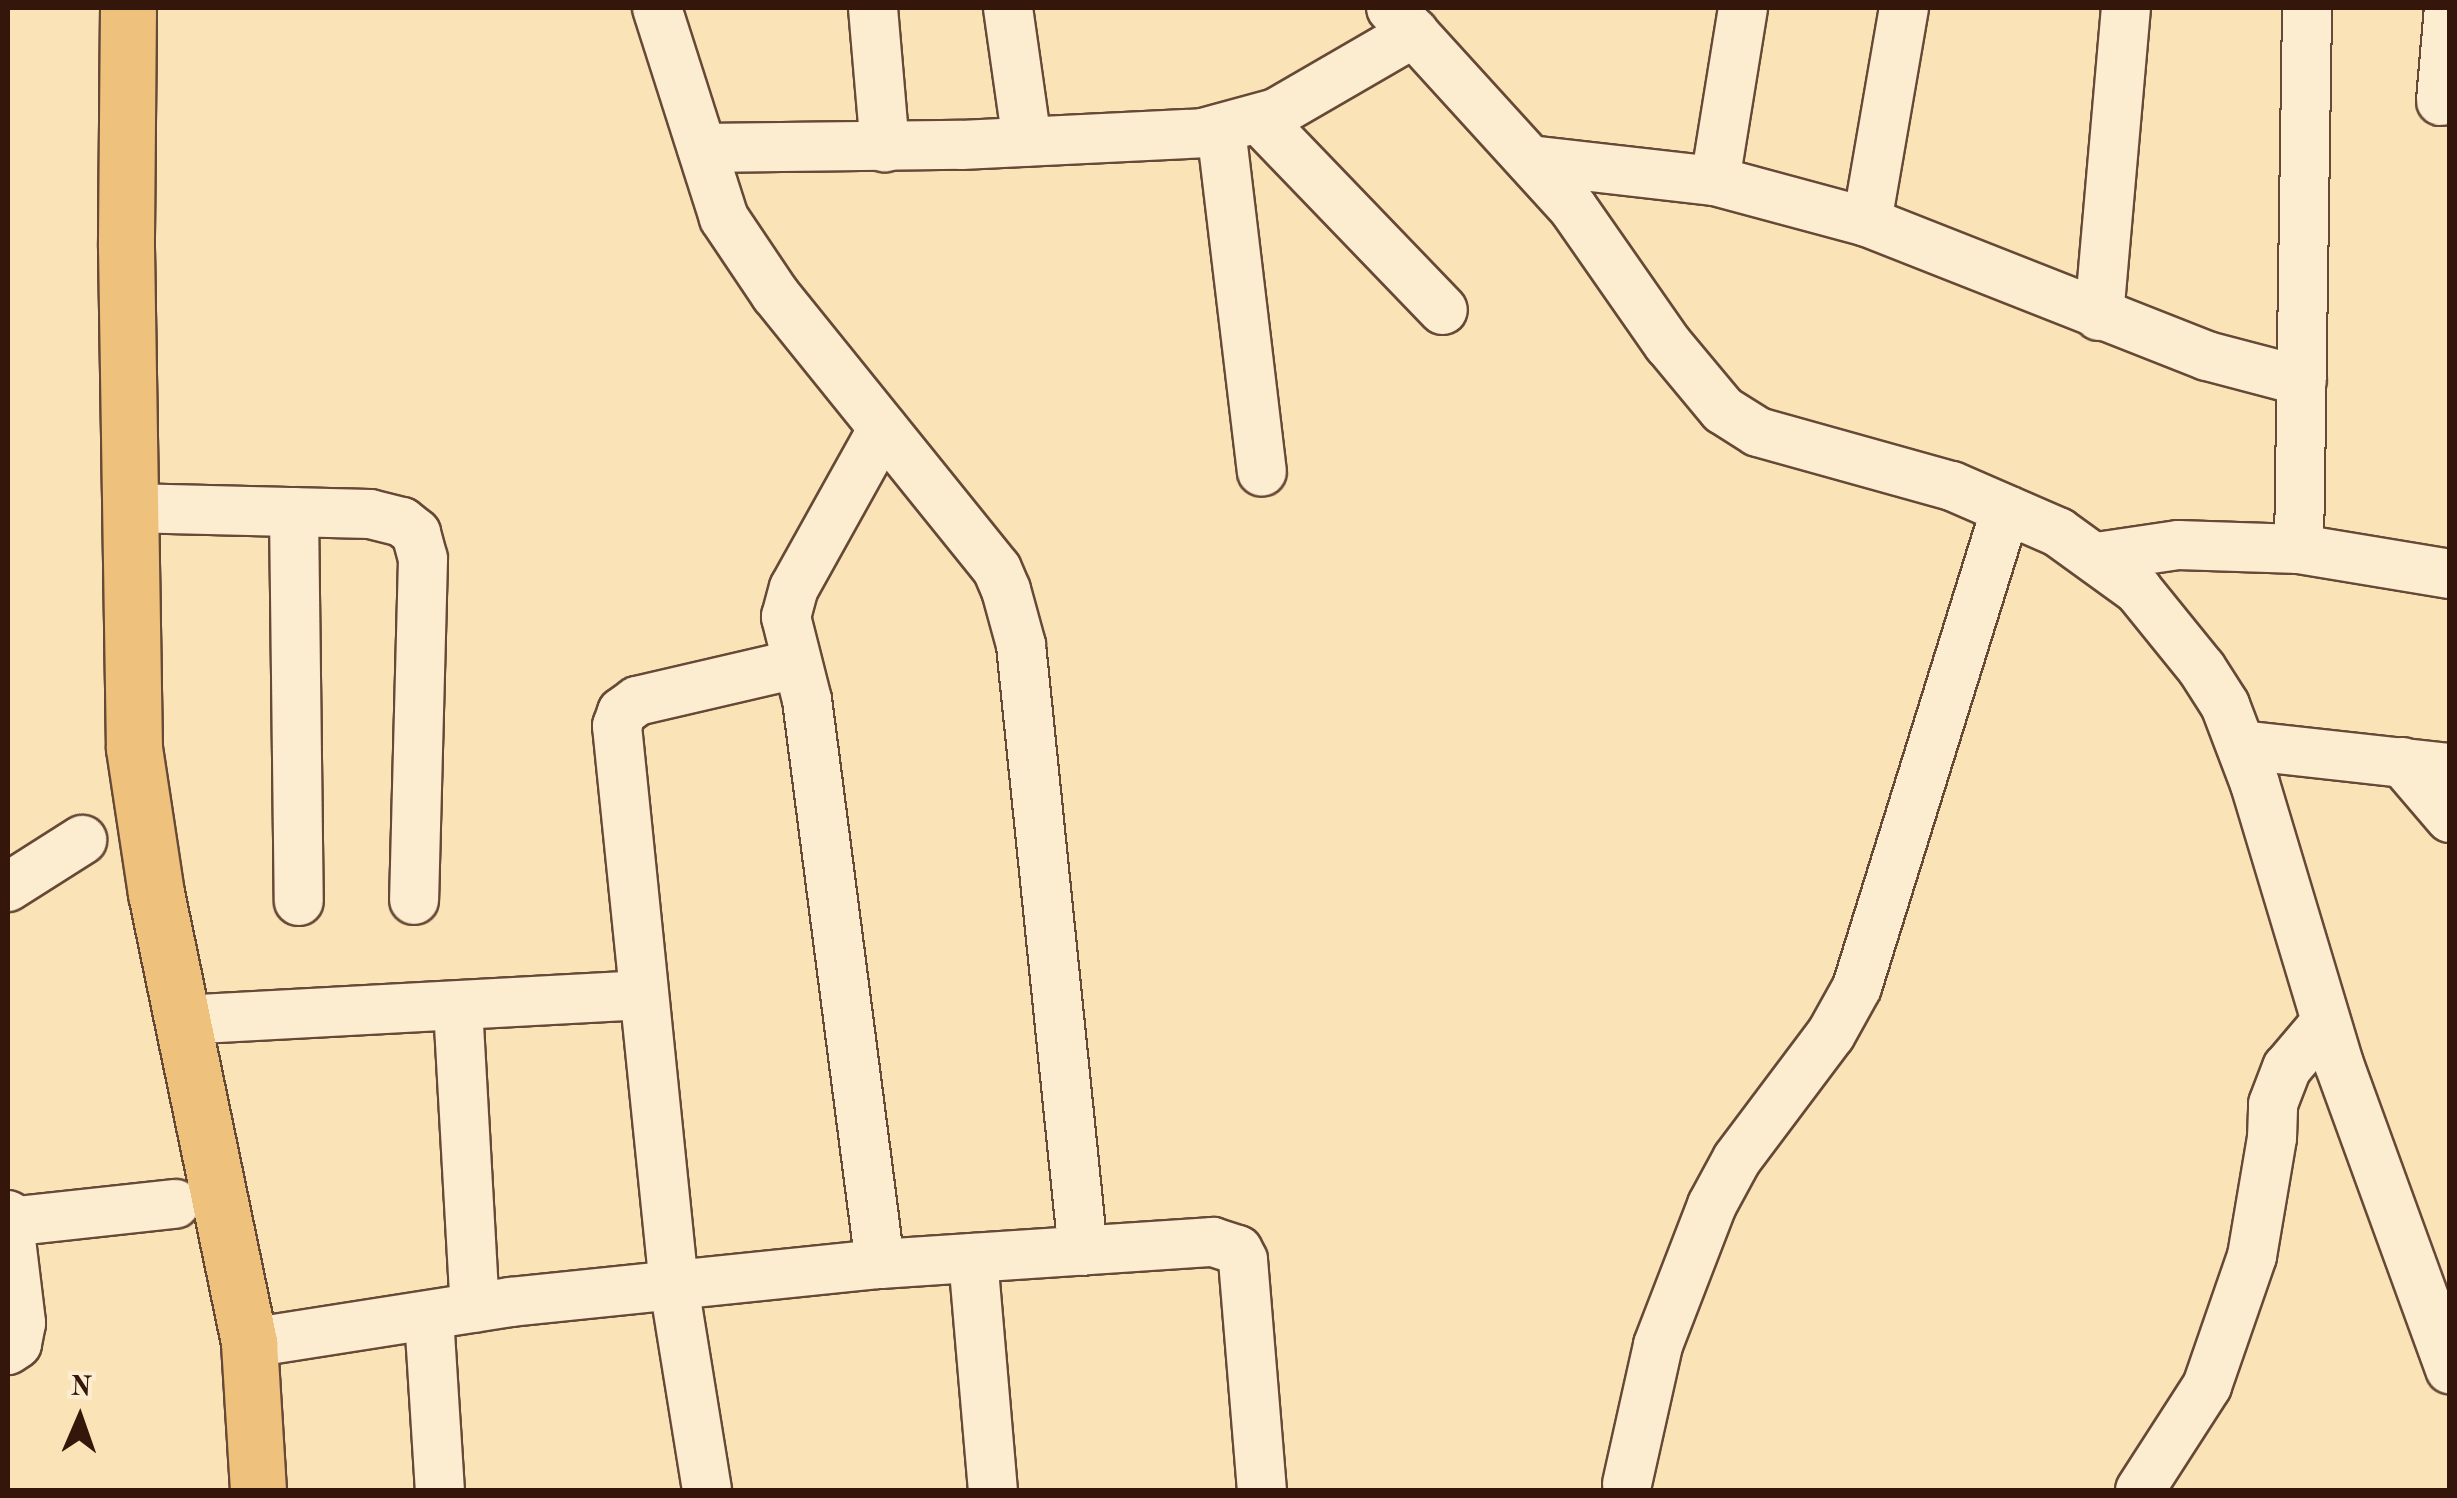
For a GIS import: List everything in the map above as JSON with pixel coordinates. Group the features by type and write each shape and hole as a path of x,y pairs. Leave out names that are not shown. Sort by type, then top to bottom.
{"main road":[{"path":"128,8 128,508 134,748 156,893 250,1343 258,1490"}],"street":[{"path":"656,8 724,218 774,294 997,569 1021,645 1083,1251"},
{"path":"873,8 885,147"},
{"path":"1008,8 1027,142"},
{"path":"1715,181 1744,8"},
{"path":"1867,222 1904,8"},
{"path":"2098,316 2126,8"},
{"path":"2299,549 2308,8"},
{"path":"2441,102 2449,8"},
{"path":"702,148 1027,142 1240,124 1403,20 1573,208 1668,344 1724,410 1758,432 1952,486 2058,532 2098,557 2138,590 2202,668 2225,705 2241,745 2325,1023 2450,1369"},
{"path":"1240,124 1443,310"},
{"path":"1240,124 1262,472"},
{"path":"1530,160 1715,181 1867,222 2207,356 2302,380"},
{"path":"880,1264 807,700 786,617 794,588 884,428"},
{"path":"128,508 370,514 402,522 420,545 414,900"},
{"path":"1627,1484 1658,1345 1712,1205 1738,1158 1831,1034 1857,987 2006,510"},
{"path":"294,512 299,901"},
{"path":"2098,557 2178,545 2299,549 2450,574"},
{"path":"707,1490 674,1286 618,741 622,712 638,702 796,664"},
{"path":"2241,745 2450,768"},
{"path":"2402,762 2450,818"},
{"path":"8,887 82,840"},
{"path":"182,1020 643,995"},
{"path":"458,1007 476,1308"},
{"path":"2140,1490 2207,1386 2252,1256 2272,1138 2273,1104 2287,1068 2325,1023"},
{"path":"8,1350 16,1344 21,1323 8,1220 174,1204"},
{"path":"250,1343 476,1308 880,1264 1213,1242 1238,1250 1243,1260 1262,1490"},
{"path":"973,1258 992,1490"},
{"path":"429,1317 440,1490"}]}
